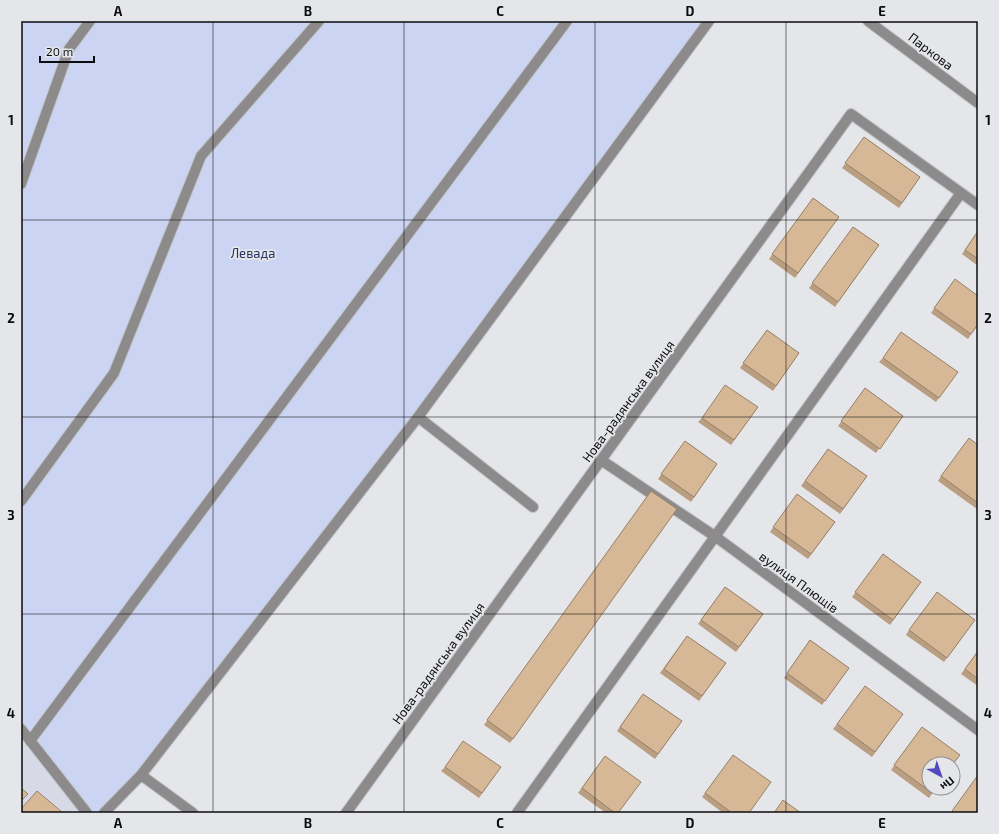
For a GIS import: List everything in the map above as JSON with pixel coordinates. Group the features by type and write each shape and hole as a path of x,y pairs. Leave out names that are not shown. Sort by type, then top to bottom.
{"street":[{"path":"21,184 69,49 90,21"},
{"path":"21,501 114,373 200,156 319,21"},
{"path":"30,741 567,21"},
{"path":"104,813 141,775 418,417 709,21"},
{"name":"Паркова","path":"868,21 978,103"},
{"name":"Нова-радянська вулиця","path":"346,813 852,114 978,205"},
{"path":"517,813 962,193"},
{"path":"418,417 533,508"},
{"name":"вулиця Плющів","path":"601,460 716,537 978,730"},
{"path":"21,729 87,813"},
{"path":"141,775 193,813"}],"shaded area":[{"path":"21,729 87,813 21,813"}],"green space":[{"name":"Левада","path":"21,21 709,21 418,417 141,775 104,813 87,813 21,729"}],"building":[{"path":"864,137 920,177 902,203 845,163"},
{"path":"813,198 839,217 798,273 772,254"},
{"path":"853,227 879,245 838,302 812,283"},
{"path":"978,231 978,259 965,250"},
{"path":"955,279 978,296 978,324 971,334 934,308"},
{"path":"767,330 799,353 776,386 743,363"},
{"path":"901,332 958,372 939,398 883,358"},
{"path":"725,385 758,407 734,440 702,418"},
{"path":"865,388 903,416 880,449 841,421"},
{"path":"969,438 978,445 978,503 941,476"},
{"path":"685,441 717,464 694,497 661,474"},
{"path":"828,449 867,476 843,509 805,481"},
{"path":"651,491 677,509 513,739 487,720"},
{"path":"797,494 835,522 811,554 773,527"},
{"path":"883,554 921,582 893,620 855,592"},
{"path":"725,587 763,614 739,647 701,620"},
{"path":"937,592 975,620 947,658 909,630"},
{"path":"687,636 726,663 702,696 664,669"},
{"path":"810,640 849,668 825,701 787,673"},
{"path":"978,651 978,679 965,669"},
{"path":"865,686 903,714 875,752 837,724"},
{"path":"643,694 682,721 658,754 620,727"},
{"path":"922,727 960,755 921,756 921,785 894,765"},
{"path":"463,741 501,767 482,793 445,767"},
{"path":"733,755 771,782 749,813 732,813 705,793"},
{"path":"605,756 641,782 618,813 615,813 582,788"},
{"path":"978,775 978,813 954,813 952,811"},
{"path":"21,788 28,794 21,801"},
{"path":"37,791 62,812 21,813 21,809"},
{"path":"783,800 801,813 774,813"}]}
